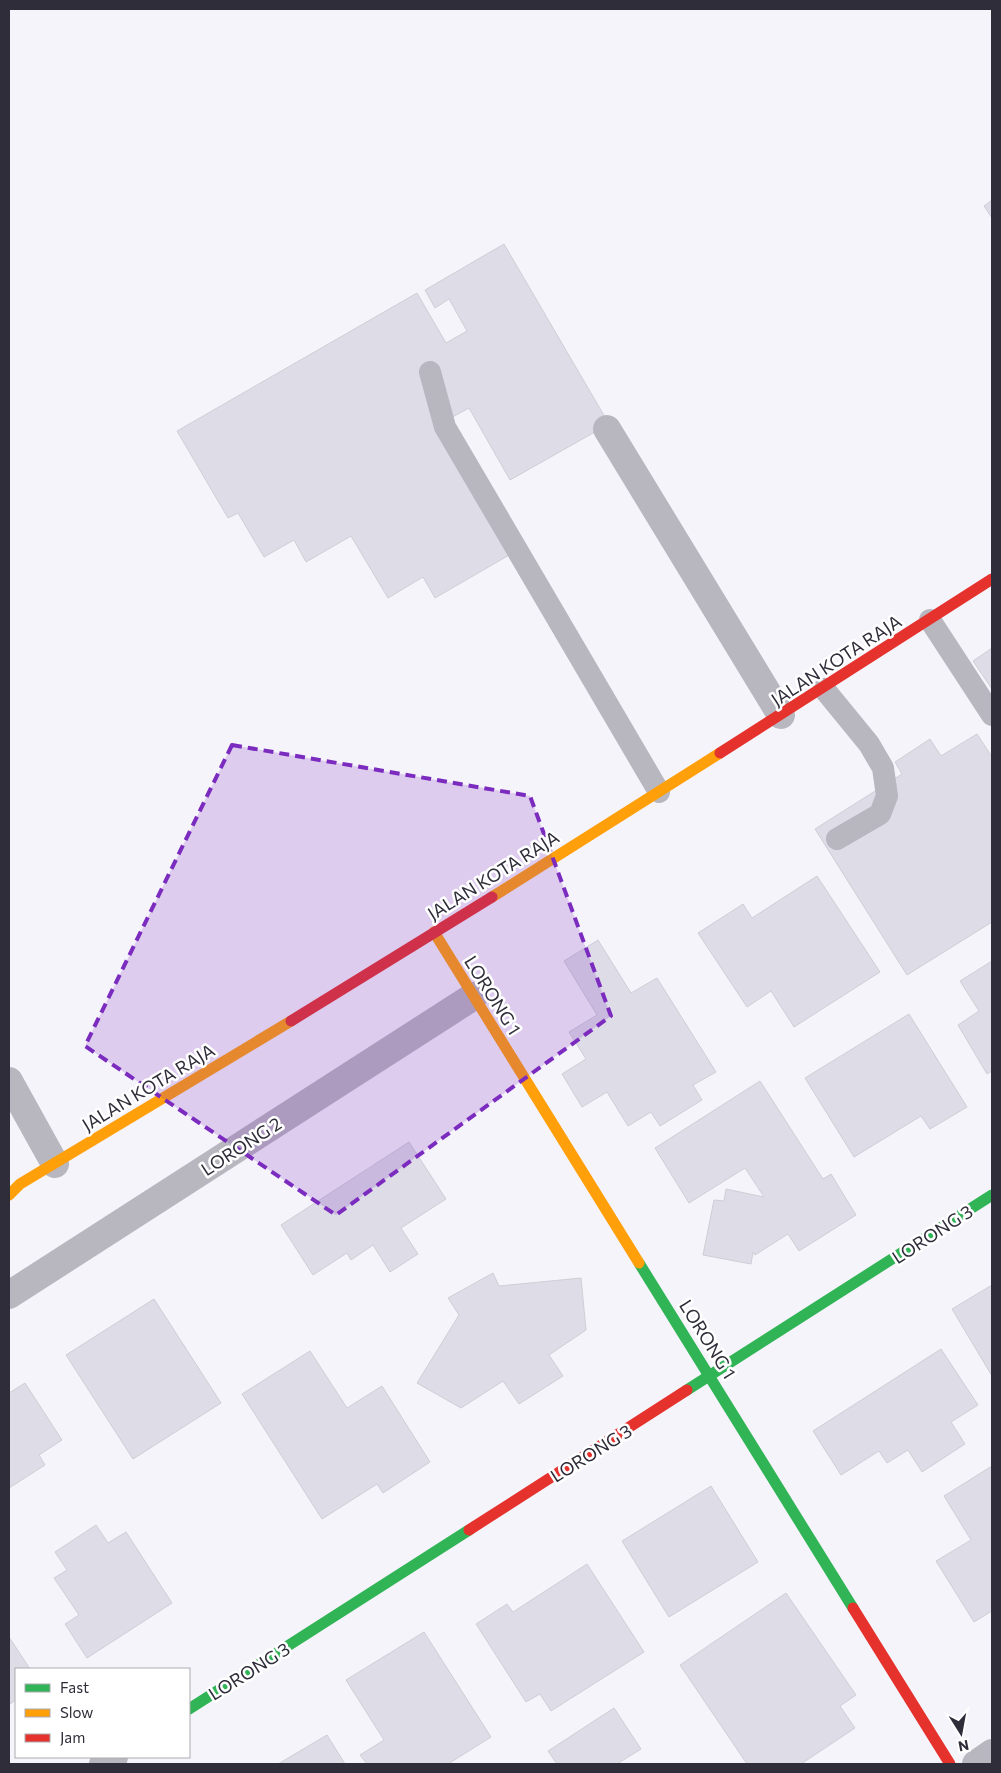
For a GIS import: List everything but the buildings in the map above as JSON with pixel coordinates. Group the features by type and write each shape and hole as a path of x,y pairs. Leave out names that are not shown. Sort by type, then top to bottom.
{"street":[{"path":"607,429 781,716"},
{"name":"JALAN KOTA RAJA","path":"9,1195 20,1184 434,932 824,689 992,580"},
{"name":"LORONG 1","path":"434,932 950,1764"},
{"name":"LORONG 2","path":"9,1295 474,996"},
{"path":"9,1081 55,1164"},
{"path":"9,1189 20,1184"},
{"name":"LORONG 3","path":"190,1709 992,1196"},
{"path":"976,1764 992,1753"}],"lane":[{"path":"430,372 445,427 659,792"},
{"path":"930,620 992,715"},
{"path":"824,689 869,744 883,768 888,796 880,814 837,839"}],"highlighted area":[{"path":"232,745 530,796 611,1016 336,1215 85,1046"}],"traffic: fast":[{"path":"687,1390 992,1195"},
{"path":"639,1263 853,1608"},
{"path":"190,1708 469,1530"}],"traffic: slow":[{"path":"492,897 720,753"},
{"path":"434,932 639,1263"},
{"path":"9,1195 20,1184 291,1021"}],"traffic: jam":[{"path":"720,753 992,579"},
{"path":"291,1021 492,897"},
{"path":"469,1530 687,1390"},
{"path":"853,1608 950,1764"}]}
